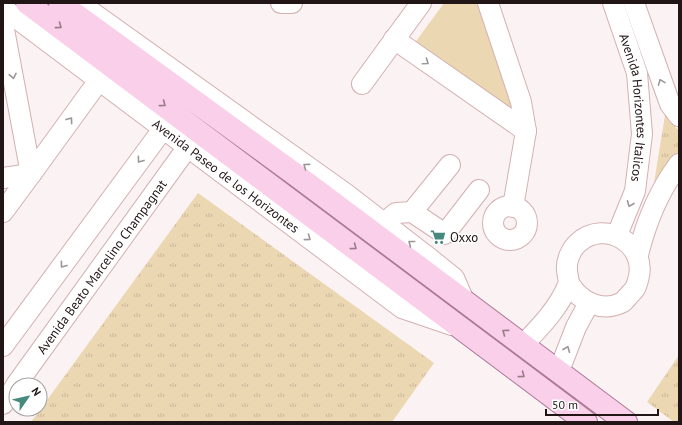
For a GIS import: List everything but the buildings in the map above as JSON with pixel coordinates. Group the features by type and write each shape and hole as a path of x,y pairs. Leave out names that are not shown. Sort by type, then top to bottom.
{"main road":[{"name":"Avenida Paseo de los Horizontes","path":"27,3 586,422"},
{"path":"60,3 296,175 626,422"}],"street":[{"path":"79,3 384,223 454,278 464,301"},
{"path":"280,3 292,3"},
{"path":"362,84 421,3"},
{"path":"488,3 521,102 526,131 513,206"},
{"name":"Avenida Horizontes Italicos","path":"613,3 637,73 642,134 635,191 618,235"},
{"name":"Avenida Horizontes Italicos","path":"634,3 674,110"},
{"name":"Avenida Paseo de los Horizontes","path":"3,8 100,79 187,148 402,308 457,326"},
{"path":"3,24 31,174"},
{"path":"394,39 526,131"},
{"path":"3,212 100,79"},
{"path":"640,112 674,110"},
{"path":"3,346 163,128"},
{"name":"Avenida Beato Marcelino Champagnat","path":"22,377 187,148"},
{"path":"638,255 653,207 667,180 679,164"},
{"path":"412,212 450,165"},
{"path":"3,178 31,174"},
{"path":"429,258 445,234 479,190"},
{"path":"384,223 396,213 412,212 445,234"},
{"path":"603,233 618,235 629,243 638,255 641,272 636,289 623,302 606,307 589,303 580,298 569,283 567,269 570,255 578,243 590,235 603,233"},
{"path":"523,345 555,311 569,283"},
{"path":"559,371 576,327 589,303"}],"green space":[{"path":"444,3 481,3 520,114 414,44"},
{"path":"665,115 679,131 679,154 654,183"},
{"path":"198,193 434,363 392,422 31,422 35,417 48,417 48,399"},
{"path":"679,355 679,422 674,422 647,402"}],"place":[{"name":"Oxxo","path":"438,237"}]}
